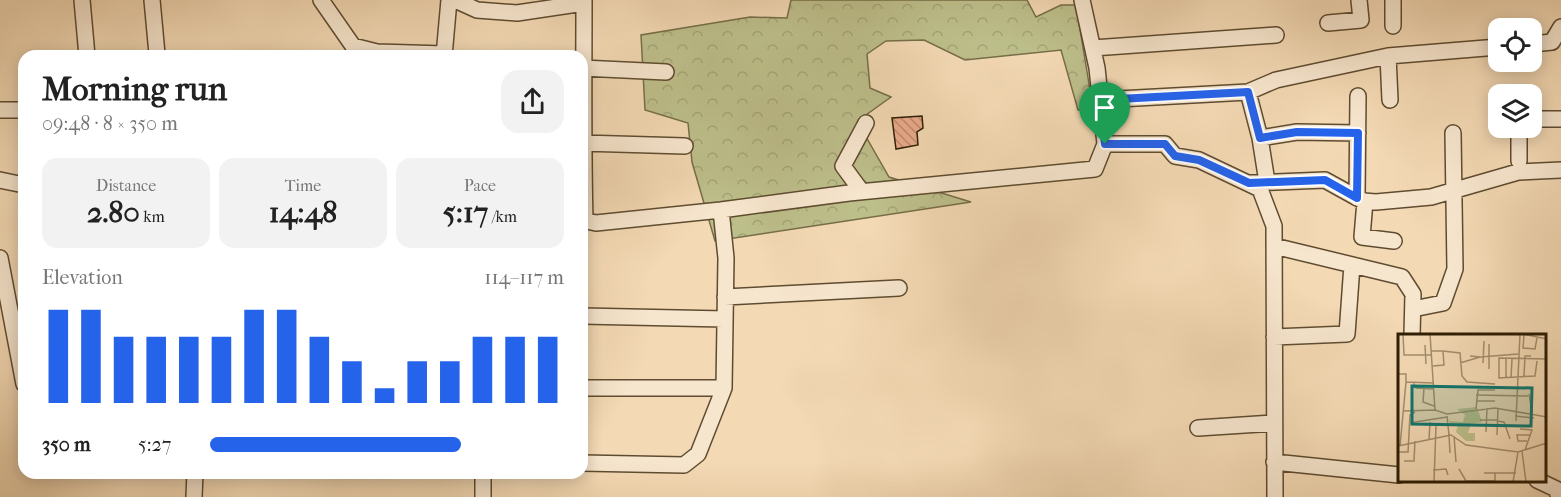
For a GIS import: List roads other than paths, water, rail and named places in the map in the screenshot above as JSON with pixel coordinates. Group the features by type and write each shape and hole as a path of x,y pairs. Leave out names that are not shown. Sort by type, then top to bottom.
{"street":[{"path":"82,0 86,50"},
{"path":"152,0 158,50"},
{"path":"321,0 353,46 369,50"},
{"path":"445,50 449,0"},
{"path":"455,0 477,10 584,2 584,50"},
{"path":"588,221 596,223 862,192 1095,169 1105,144 1093,48 1082,0"},
{"path":"1328,23 1361,20 1359,0"},
{"path":"1393,0 1394,26"},
{"path":"1542,43 1552,42 1561,27"},
{"path":"1093,48 1276,35"},
{"path":"1100,100 1248,92 1276,80 1388,57 1488,48"},
{"path":"1388,57 1390,100"},
{"path":"588,68 666,72"},
{"path":"1248,92 1260,138 1266,182"},
{"path":"1358,96 1362,237 1394,241"},
{"path":"0,110 18,110"},
{"path":"1542,119 1561,119"},
{"path":"862,192 843,166 866,123"},
{"path":"1260,138 1297,132 1358,133"},
{"path":"1413,309 1443,303 1455,269 1453,133"},
{"path":"1519,161 1520,138"},
{"path":"588,143 685,146"},
{"path":"1105,144 1165,144 1175,156 1199,160 1260,189 1274,226 1275,497"},
{"path":"1249,183 1325,180 1361,200 1431,197 1518,172 1561,170"},
{"path":"0,180 18,184"},
{"path":"588,464 684,465 698,454 724,388 726,258 721,210"},
{"path":"1274,246 1402,277 1413,294 1412,334"},
{"path":"0,258 18,352"},
{"path":"1274,337 1347,334 1352,265"},
{"path":"725,297 899,288"},
{"path":"588,316 725,319"},
{"path":"588,388 724,388"},
{"path":"1198,428 1274,423"},
{"path":"1274,462 1398,476"},
{"path":"194,497 195,479"},
{"path":"483,479 483,497"},
{"path":"1541,482 1556,489 1559,497"}]}
